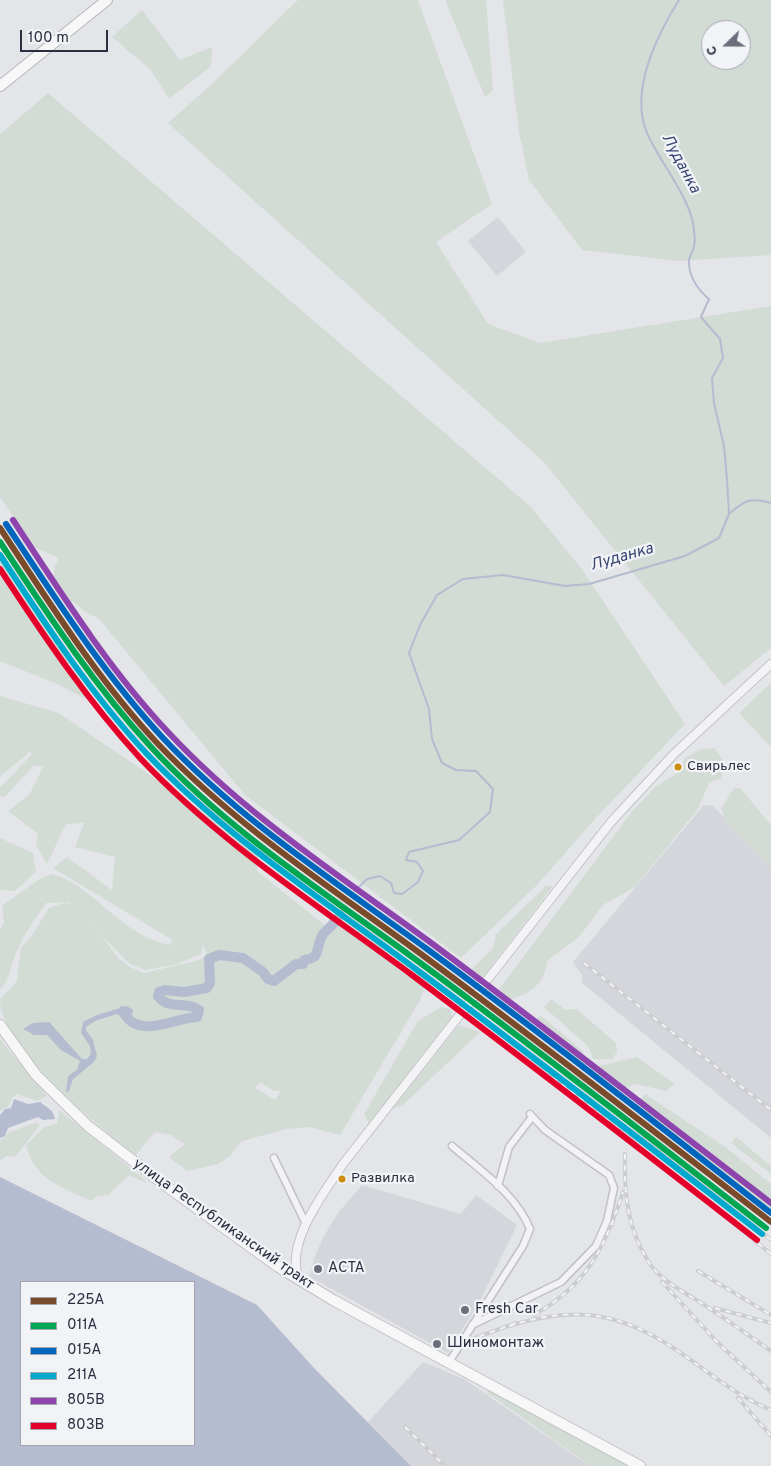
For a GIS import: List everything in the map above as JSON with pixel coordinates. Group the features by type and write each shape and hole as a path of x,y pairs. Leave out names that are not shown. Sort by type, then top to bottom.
{"main road":[{"path":"0,86 107,0"},
{"name":"улица Республиканский тракт","path":"0,1025 36,1075 88,1126 166,1186 277,1266 299,1281 640,1466"}],"street":[{"path":"299,1281 295,1270 295,1260 306,1224 343,1164 576,864 628,802 674,754 771,664"},
{"path":"472,1325 561,1282 596,1246 606,1221 614,1188 609,1175 545,1130 531,1116 509,1147 498,1186"},
{"path":"449,1362 523,1246 530,1229 524,1214 498,1186 452,1146"},
{"path":"274,1158 306,1224"},
{"path":"277,1266 287,1266 295,1260"}],"shaded area":[{"path":"298,0 418,0 492,204 436,242 488,324 540,343 771,306 771,648 724,686 543,461 168,123 211,85"},
{"path":"445,0 486,0 493,90 485,97"},
{"path":"503,0 771,0 771,255 679,261 582,250 529,180 519,132"},
{"path":"142,10 180,60 212,47 211,66 169,99 150,69 112,37"},
{"path":"48,93 530,506 581,568 685,724 596,818 538,884 461,958 245,795 99,619 84,611 74,602 67,603 59,593 54,582 54,570 59,558 35,548 0,497 0,134"},
{"path":"498,217 526,252 497,276 468,241"},
{"path":"0,559 98,705 55,683 0,661"},
{"path":"771,683 771,747 739,713"},
{"path":"0,696 59,713 201,810 258,855 257,871 332,931 345,915 427,982 420,1000 340,1135 309,1127 286,1129 242,1141 230,1156 218,1164 187,1171 169,1157 185,1144 171,1135 155,1132 135,1156 76,1106 33,1062 16,1040 4,1019 0,999 17,981 21,947 29,940 49,908 66,902 46,903 23,938 6,981 0,990 0,929 4,923 2,906 35,882 51,874 67,880 82,889 138,932 154,940 172,945 171,939 53,868 67,857 112,890 115,857 75,847 84,823 66,824 47,864 36,845 38,834 8,811 29,795 43,767 34,765 5,797 0,796 0,788 32,754 29,752 0,777","holes":["81,915 130,964 145,970 177,964 201,954 203,944 207,955 199,960 144,973 130,967 118,958 104,939","260,1082 274,1091 281,1091 275,1100 255,1088"]},
{"path":"715,748 724,762 721,778 709,783 698,809 635,887 603,905 579,937 547,961 542,978 534,988 521,996 505,1002 495,995 630,814 656,786 678,773 685,758 702,749"},
{"path":"734,788 740,788 771,825 771,867 726,822 721,808"},
{"path":"712,805 771,865 771,1138 582,983 582,975 573,962 703,806"},
{"path":"0,838 33,853 36,872 15,891 0,890"},
{"path":"546,886 553,886 479,982 468,973 493,948 496,934"},
{"path":"552,999 565,1010 576,1009 616,1043 617,1052 612,1059 593,1059 588,1046 544,1007"},
{"path":"441,1007 451,1009 452,1017 369,1123 364,1114 418,1021"},
{"path":"540,1015 583,1051 586,1066 533,1023"},
{"path":"459,1025 480,1032 402,1106 393,1108"},
{"path":"0,1039 47,1096 37,1101 18,1094 12,1098 9,1106 0,1111"},
{"path":"637,1057 675,1084 666,1091 636,1084 619,1090 590,1068"},
{"path":"645,1094 724,1146 771,1184 771,1210 635,1104"},
{"path":"59,1110 145,1180 146,1183 129,1175 108,1195 96,1196 91,1201 60,1186 43,1175 30,1157 26,1145 45,1127 57,1124"},
{"path":"36,1122 40,1125 15,1157 6,1156 0,1161 0,1140 10,1132"},
{"path":"736,1137 771,1166 771,1174 731,1143"},
{"path":"362,1185 461,1214 476,1195 517,1225 482,1297 448,1353 310,1277 314,1258 324,1236 338,1213"},
{"path":"423,1362 464,1379 590,1466 411,1466 368,1422"},
{"path":"489,1390 527,1408 631,1466 591,1466 486,1392"}],"water":[{"path":"127,1006 133,1010 132,1016 130,1013 127,1014 129,1021 117,1014 95,1021 86,1027 93,1040 97,1056 94,1062 73,1079 69,1091 66,1092 68,1076 77,1070 80,1061 61,1050 47,1035 34,1035 23,1029 33,1023 49,1022 82,1059 87,1059 91,1054 90,1046 81,1033 83,1022 97,1015"},
{"path":"14,1099 28,1104 40,1102 52,1111 55,1119 43,1120 38,1117 8,1128 5,1136 0,1138 0,1115 5,1109 11,1108"},
{"path":"0,1177 257,1305 314,1368 411,1466 0,1466"}],"waterway":[{"name":"Луданка","path":"355,891 367,879 380,876 391,883 394,893 402,894 418,882 423,871 417,862 406,860 409,852 459,840 490,812 493,789 476,771 456,770 442,763 432,739 429,709 409,653 420,625 437,595 463,579 503,575 565,586 589,584 685,556 719,538 729,514 724,446 714,403 712,378 723,358 720,339 701,317 709,299 698,287 690,272 689,260 695,244 690,212 648,135 641,101 647,65 662,31 679,0"},
{"path":"729,514 748,501 758,500 771,503"},
{"name":"Луданка","path":"123,1011 129,1020 137,1025 146,1026 156,1026 197,1017 199,1010 194,1007 167,1003 158,996 159,992 165,990 184,992 207,988 210,983 209,959 219,955 243,958 263,972 268,979 274,981 296,964 303,964 304,960 315,956 322,936 340,915"}],"railway":[{"path":"584,963 771,1110"},
{"path":"494,1028 771,1254"},
{"path":"637,1134 771,1240"},
{"path":"625,1154 625,1183 628,1211 636,1238 650,1264 672,1285 717,1313 771,1351"},
{"path":"534,1315 568,1291 592,1263 609,1230 623,1192"},
{"path":"698,1271 771,1315"},
{"path":"662,1282 717,1342 771,1392"},
{"path":"715,1308 771,1323"},
{"path":"509,1326 533,1319 577,1314 617,1320 657,1338 734,1391 771,1410"},
{"path":"469,1340 516,1323"},
{"path":"738,1398 771,1436"},
{"path":"405,1427 445,1466"}],"transit line":[{"name":"805В","path":"13,520 105,656 146,708 198,763 262,819 477,977 771,1203"},
{"name":"015А","path":"6,524 80,634 120,688 163,738 225,797 324,875 427,949 557,1047 771,1213"},
{"name":"225А","path":"0,528 55,612 114,693 158,744 220,803 321,882 512,1022 771,1222"},
{"name":"011А","path":"0,542 71,648 130,723 181,778 213,807 314,887 506,1027 766,1228"},
{"name":"211А","path":"0,555 88,683 126,731 178,785 243,841 278,868 504,1035 762,1234"},
{"name":"803В","path":"0,569 49,643 102,713 140,758 203,818 271,872 499,1041 757,1240"}],"place":[{"name":"Свирьлес","path":"678,767"},
{"name":"Развилка","path":"342,1179"},
{"name":"АСТА","path":"318,1269"},
{"name":"Fresh Car","path":"465,1310"},
{"name":"Шиномонтаж","path":"437,1344"}]}
